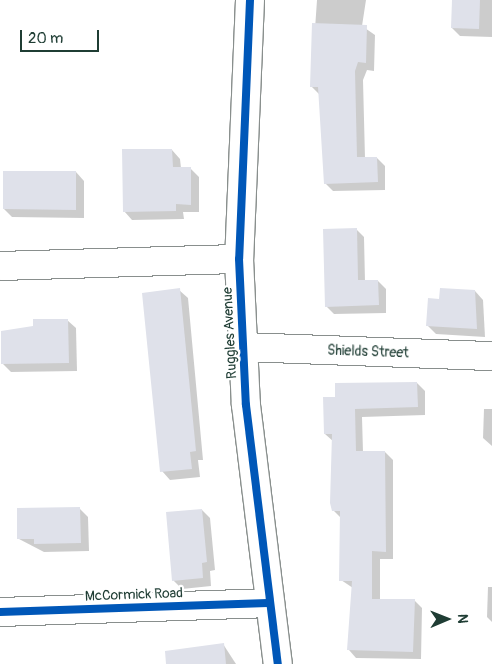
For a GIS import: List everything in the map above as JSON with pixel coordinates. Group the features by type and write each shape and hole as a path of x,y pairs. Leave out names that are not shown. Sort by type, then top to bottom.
{"street":[{"name":"Ruggles Avenue","path":"250,0 239,259 243,347 268,603 278,664"},
{"path":"0,266 239,259"},
{"name":"Shields Street","path":"243,347 492,356"},
{"name":"McCormick Road","path":"0,612 268,603"}],"building":[{"path":"452,0 480,0 479,29 451,28"},
{"path":"312,23 367,25 366,63 358,62 355,71 357,157 377,157 378,182 324,184 318,87 310,87"},
{"path":"122,149 172,149 173,167 191,167 191,205 176,204 176,211 123,212"},
{"path":"3,171 76,171 76,210 3,209"},
{"path":"357,228 358,280 378,280 379,305 325,307 323,229"},
{"path":"180,288 196,451 190,452 192,469 160,472 142,293"},
{"path":"440,288 475,290 477,329 426,326 428,298 439,299"},
{"path":"33,319 68,319 69,363 1,364 1,331 33,326"},
{"path":"417,382 418,407 355,409 356,451 385,451 386,552 372,551 372,599 415,599 413,652 347,650 352,581 339,581 340,511 332,511 330,503 332,434 324,434 323,397 335,397 335,383"},
{"path":"80,507 81,543 34,544 34,539 17,539 17,508"},
{"path":"202,509 207,562 202,563 203,578 172,581 166,512"},
{"path":"224,643 226,664 166,664 165,651"}],"cycle path":[{"path":"250,0 239,259 246,405 278,664"},
{"path":"0,612 268,603"}]}
